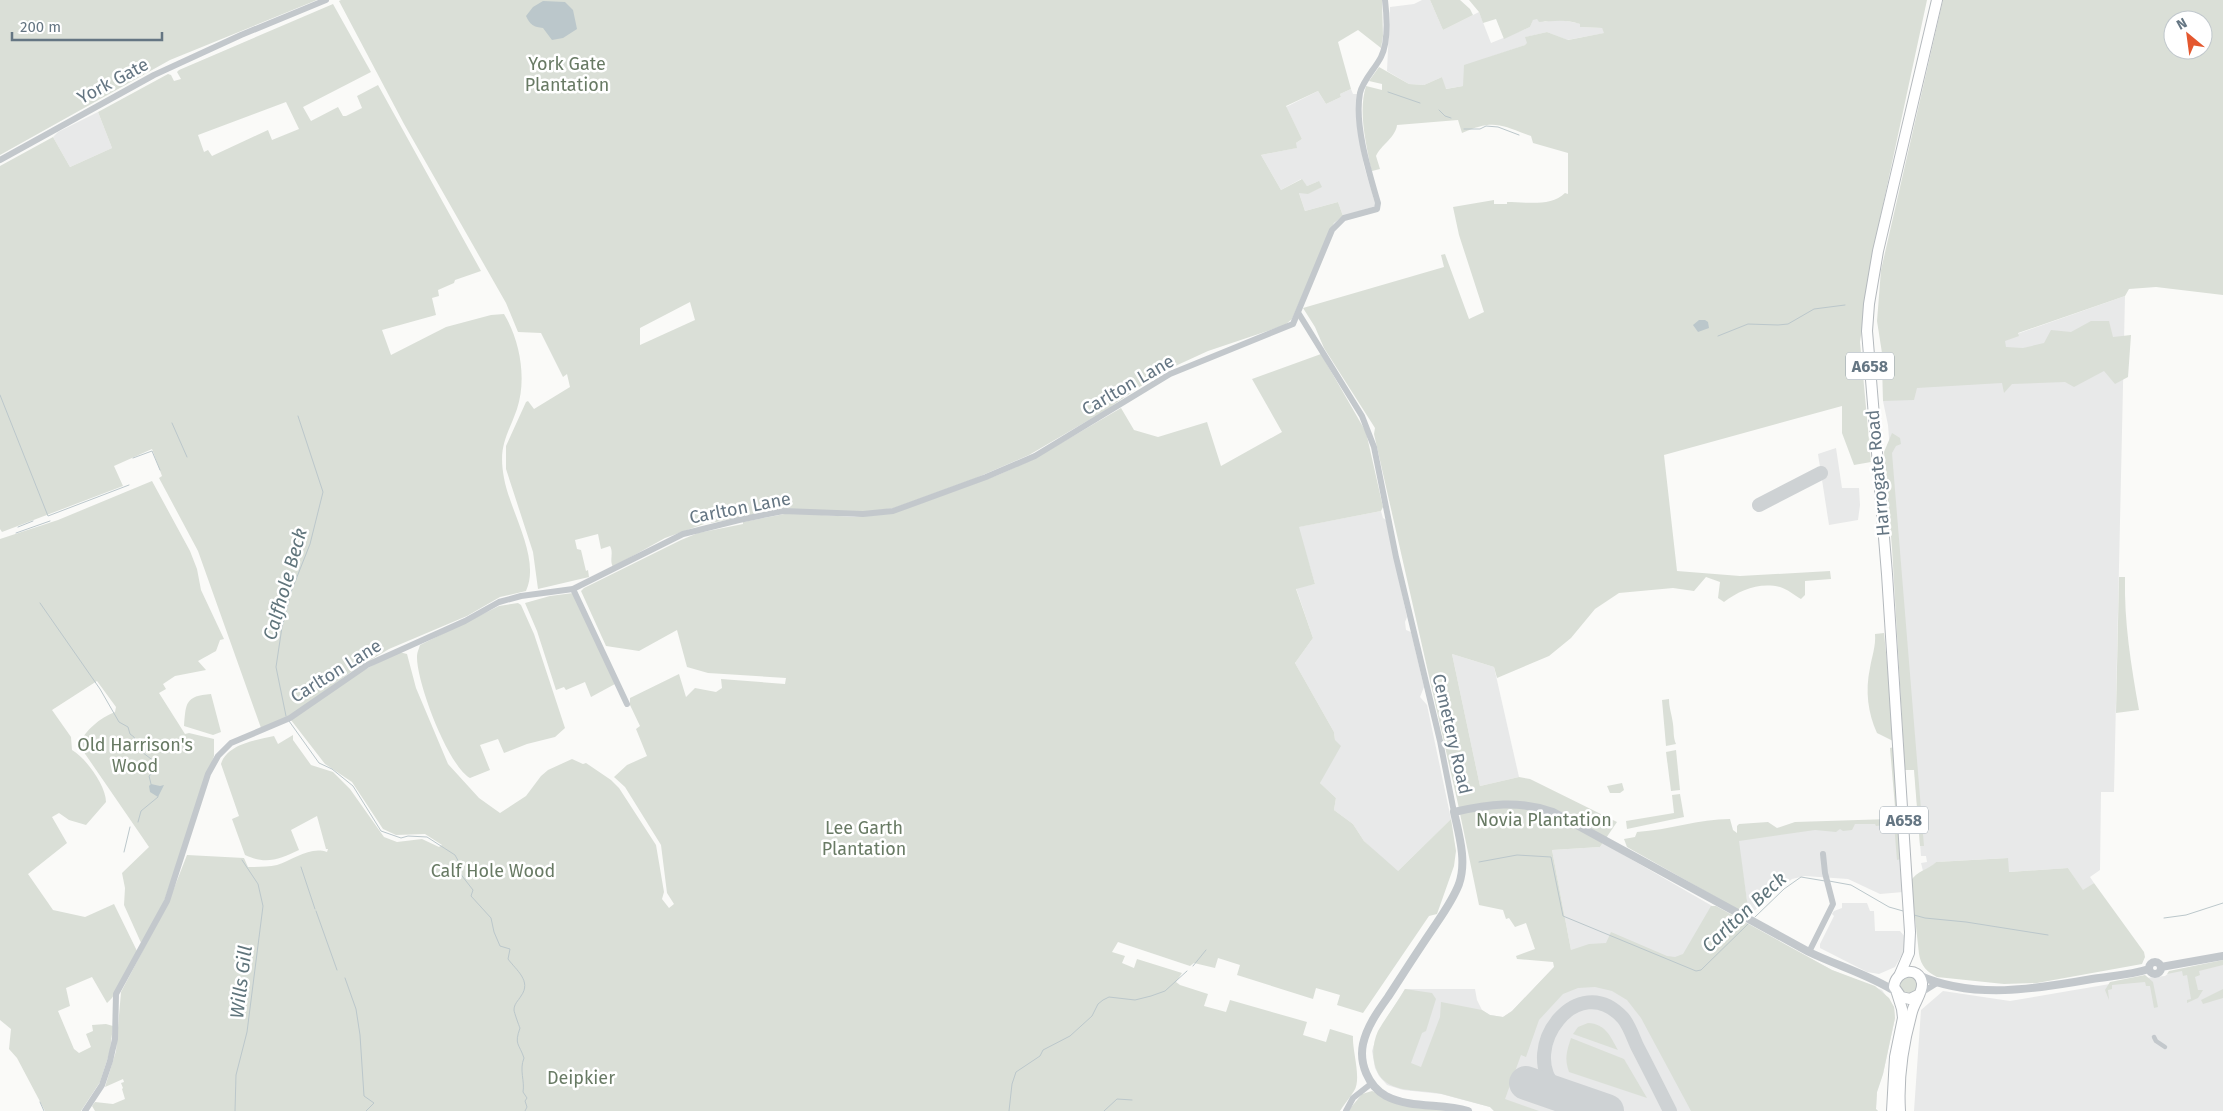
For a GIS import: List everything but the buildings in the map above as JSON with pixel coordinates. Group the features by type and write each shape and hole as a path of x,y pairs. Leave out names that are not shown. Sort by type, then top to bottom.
{"highway":[{"name":"Harrogate Road","path":"1899,975 1909,953 1910,932 1888,584 1867,331 1869,304 1878,251 1937,0"},
{"name":"Harrogate Road","path":"1909,953 1917,975"},
{"path":"1892,1111 1903,1018 1895,982 1899,975 1909,971 1917,975 1922,985 1912,1010 1899,1058 1900,1111"},
{"path":"1897,993 1905,999 1910,999 1919,994"}],"street":[{"name":"York Gate","path":"0,160 154,75 241,35 326,0"},
{"name":"Carlton Lane","path":"85,1111 102,1085 110,1061 114,1038 116,994 167,901 208,774 218,756 231,743 288,719 367,665 465,621 499,602 521,596 573,589 683,534 783,511 863,514 893,511 986,477 1035,456 1170,374 1294,324 1332,230 1344,218 1377,209 1378,203 1365,156 1360,102 1363,86 1384,50 1385,0"},
{"name":"Cemetery Road","path":"1299,314 1362,416 1374,447 1396,558 1440,741 1462,853 1460,882 1450,902 1376,1015 1366,1034 1362,1054 1363,1062 1372,1083"},
{"path":"573,589 627,704"},
{"path":"1454,812 1500,804 1536,806 1552,812 1810,952 1839,966 1878,980 1897,993"},
{"path":"1810,952 1833,904 1825,873 1823,854"},
{"path":"1917,975 1937,983 1989,990 2012,990 2036,988 2149,969 2155,974 2159,973 2161,967 2223,956"},
{"path":"1878,980 1899,975"},
{"path":"1919,994 1937,983"},
{"path":"2154,1037 2156,1041 2165,1046"},
{"path":"1346,1111 1354,1098 1372,1083 1386,1096 1397,1100 1453,1106 1468,1111"}],"shaded area":[{"path":"1422,0 1430,0 1443,30 1479,12 1491,43 1530,27 1533,19 1545,22 1555,19 1577,23 1580,24 1580,27 1602,28 1605,33 1567,40 1547,32 1526,37 1528,44 1487,58 1463,86 1445,89 1442,77 1424,85 1409,84 1387,71 1390,7 1414,4"},
{"path":"543,1 565,2 573,10 577,29 563,38 552,40 543,28 531,23 526,16 533,7"},
{"path":"1351,89 1353,94 1357,94 1358,131 1364,166 1376,206 1343,216 1338,202 1305,211 1299,193 1319,181 1307,186 1301,179 1281,190 1261,155 1296,148 1296,143 1302,139 1286,107 1318,91 1326,104 1341,97 1340,94"},
{"path":"98,112 112,148 70,167 53,137 58,132"},
{"path":"2125,296 2114,792 2101,792 2100,870 2090,877 2094,883 2083,891 2068,868 2008,872 2007,858 1936,862 1928,870 1923,871 1921,863 1927,862 1926,856 1921,856 1888,425 1883,401 1882,353 1966,352"},
{"path":"1699,320 1708,322 1709,328 1698,332 1693,325"},
{"path":"1836,448 1842,488 1859,488 1860,505 1858,520 1829,525 1818,454"},
{"path":"1381,511 1383,518 1386,520 1407,617 1405,622 1406,630 1411,632 1424,687 1420,697 1427,705 1451,819 1397,872 1364,841 1353,824 1334,810 1336,798 1320,783 1335,740 1334,732 1295,663 1313,638 1296,588 1315,584 1298,527"},
{"path":"1452,654 1494,667 1519,777 1480,786"},
{"path":"151,784 164,785 158,797 150,792 149,786"},
{"path":"1898,819 1903,892 1880,894 1848,879 1805,876 1792,879 1754,911 1748,908 1737,834"},
{"path":"1603,843 1766,937 1776,940 1832,970 1882,990 1894,1007 1895,1018 1883,1074 1877,1092 1876,1109 1878,1111 1494,1111 1490,1107 1441,1094 1403,1090 1387,1085 1375,1068 1372,1051 1378,1032 1405,989 1475,989 1477,1000 1482,1010 1490,1015 1503,1017 1512,1011 1554,967 1554,962 1571,950 1552,850 1600,847"},
{"path":"1842,903 1867,903 1870,911 1874,911 1875,931 1900,931 1905,937 1904,951 1895,967 1879,974 1867,972 1820,948 1820,944 1834,916 1832,914 1834,911 1842,908"},
{"path":"2223,961 2223,1111 1914,1111 1921,1010 1943,991 2010,1001 2165,976 2170,972"}],"green space":[{"path":"0,0 317,0 170,60 0,155"},
{"name":"York Gate Plantation","path":"1382,0 1383,36 1381,48 1358,30 1338,42 1351,89 1340,94 1341,97 1326,104 1318,91 1286,106 1302,139 1296,143 1297,148 1261,155 1281,190 1302,179 1307,186 1319,181 1322,187 1308,194 1299,193 1305,211 1338,202 1343,216 1334,223 1292,319 1285,325 1208,351 1160,373 1106,410 1029,455 976,478 894,508 865,512 751,515 711,523 710,517 704,519 704,524 665,538 613,567 610,546 601,549 598,534 575,540 577,549 581,550 589,577 538,589 533,552 506,469 506,446 526,402 528,401 534,409 570,387 567,374 563,377 541,333 518,332 506,303 404,124 339,1","holes":["690,302 695,320 640,345 640,328"]},
{"path":"1430,0 1460,0 1470,9 1473,15 1443,30"},
{"name":"Novia Plantation","path":"1469,0 1927,0 1875,242 1860,342 1871,462 1854,465 1842,433 1842,406 1664,455 1677,571 1740,576 1830,571 1831,579 1805,581 1805,595 1801,599 1783,588 1757,586 1743,591 1724,602 1718,598 1720,582 1706,577 1694,591 1673,588 1619,593 1595,609 1571,638 1549,656 1497,678 1494,667 1452,654 1480,786 1519,777 1530,779 1617,822 1600,847 1552,850 1571,950 1589,944 1606,943 1611,932 1667,956 1675,957 1683,954 1711,906 1716,906 1832,970 1875,986 1889,998 1894,1007 1895,1018 1883,1074 1877,1092 1876,1109 1878,1111 1691,1111 1641,1018 1627,1000 1612,991 1595,987 1578,988 1563,994 1539,1020 1526,1057 1521,1055 1505,1099 1539,1111 1494,1111 1490,1107 1442,1094 1391,1085 1378,1072 1373,1057 1375,1038 1405,989 1432,993 1436,999 1426,1031 1422,1033 1411,1063 1421,1067 1440,1017 1441,1002 1482,1010 1490,1015 1503,1017 1512,1011 1554,967 1553,962 1517,959 1516,956 1535,949 1526,923 1515,927 1509,918 1506,919 1503,910 1479,905 1374,434 1375,428 1324,348 1315,327 1303,308 1444,267 1441,255 1445,254 1469,319 1484,312 1459,235 1453,207 1494,200 1494,204 1546,202 1565,193 1568,194 1568,153 1533,143 1531,136 1497,125 1482,126 1462,133 1458,120 1397,125 1394,133 1376,156 1380,169 1372,171 1365,138 1363,106 1366,86 1382,90 1382,84 1369,81 1379,67 1409,84 1424,85 1442,77 1446,89 1463,86 1464,65 1525,45 1527,43 1525,37 1547,32 1568,40 1604,33 1602,28 1580,27 1580,24 1575,22 1539,22 1537,19 1533,20 1530,27 1504,39 1496,19 1483,23 1479,12"},
{"path":"1943,0 2223,0 2223,295 2156,287 2129,289 2125,296 2018,333 2019,336 2005,341 2006,347 2023,348 2044,343 2051,330 2071,332 2091,321 2109,321 2113,337 2131,335 2128,377 2115,384 2104,371 2074,387 2065,382 2012,384 2004,393 2002,383 1917,388 1914,400 1883,401 1882,353 1877,321 1881,270"},
{"path":"333,4 371,72 303,107 311,121 338,107 343,116 346,116 362,108 357,96 378,85 481,271 455,280 454,283 438,290 439,296 432,298 436,315 382,330 391,355 446,327 491,315 504,314 510,324 518,348 522,373 517,409 504,442 502,467 507,491 523,535 530,564 530,578 526,591 500,597 467,616 389,649 354,670 290,716 261,728 198,551 159,478 162,476 152,449 114,466 123,486 2,532 0,529 0,166 53,137 70,167 112,148 98,112 168,74 171,75 174,81 181,79 177,72","holes":["286,102 299,129 272,140 268,130 212,156 208,150 204,152 198,135"]},
{"path":"1321,354 1366,432 1383,507 1381,511 1299,527 1315,584 1296,589 1313,638 1295,663 1334,732 1335,740 1341,746 1320,783 1336,798 1334,810 1353,824 1364,841 1398,871 1451,819 1456,851 1454,866 1437,914 1429,916 1363,1013 1337,1005 1340,995 1316,988 1313,999 1237,975 1240,965 1218,958 1215,968 1194,963 1190,966 1118,942 1112,952 1125,956 1122,963 1134,968 1137,959 1182,973 1176,982 1208,994 1204,1006 1226,1012 1230,1000 1307,1022 1303,1035 1326,1042 1330,1029 1353,1036 1357,1072 1356,1086 1340,1111 95,1111 92,1106 95,1102 113,1104 125,1099 121,1083 124,1082 123,1079 105,1087 116,1051 121,992 169,901 187,855 244,858 248,867 259,867 277,865 308,852 327,852 328,849 326,849 317,816 291,830 299,850 273,860 260,860 245,855 232,819 239,816 221,764 224,757 236,747 251,741 274,736 278,744 293,735 293,740 311,765 333,772 350,789 384,837 397,842 422,839 439,847 442,845 425,834 396,835 383,829 352,782 325,764 291,720 362,671 399,652 407,654 416,688 448,764 479,798 500,813 526,796 548,770 572,759 583,764 586,763 611,780 619,788 656,845 664,892 662,899 669,908 674,904 667,893 661,845 625,787 614,777 627,765 647,756 636,729 640,726 630,705 630,698 679,674 686,697 695,688 716,692 722,688 721,679 785,684 786,678 708,673 687,667 677,630 639,651 606,646 581,591 584,588 681,540 698,533 743,524 743,522 790,513 854,517 897,512 998,475 1034,459 1121,408 1134,430 1158,437 1207,422 1221,466 1282,432 1252,379"},
{"path":"1892,433 1900,438 1901,444 1896,446 1892,453 1924,846 1920,846 1914,770 1905,770 1892,548 1884,452"},
{"name":"Old Harrison's Wood","path":"152,481 190,551 197,569 201,590 224,639 220,640 216,651 198,661 206,670 175,676 163,684 166,689 159,693 185,734 189,733 214,739 214,756 162,907 142,945 124,905 125,888 122,873 149,847 79,745 89,730 99,721 115,712 116,707 97,681 52,710 71,737 72,750 83,759 99,781 103,788 106,802 86,825 69,820 59,813 52,817 67,843 28,874 53,910 85,917 114,904 137,951 112,998 107,1003 92,977 66,988 70,1006 58,1011 74,1049 79,1053 91,1047 86,1034 93,1031 92,1025 106,1024 113,1026 110,1051 100,1082 81,1111 45,1111 17,1058 9,1049 11,1029 0,1020 0,539 58,520"},
{"path":"2119,577 2125,577 2127,627 2139,710 2116,713"},
{"path":"573,593 615,684 591,697 585,682 566,690 564,687 556,690 537,631 525,603 550,596"},
{"path":"518,603 521,605 534,634 565,728 555,737 527,744 504,753 498,739 480,745 490,770 470,778 461,770 452,757 435,722 418,668 418,652 420,645 499,606"},
{"path":"1884,633 1895,742 1877,733 1871,718 1868,702 1868,677 1875,634"},
{"path":"211,694 221,732 213,735 184,726 188,702 196,697"},
{"path":"1669,699 1676,744 1666,746 1662,700"},
{"path":"1894,747 1901,859 1897,860 1894,824 1876,826 1875,824 1855,824 1852,830 1843,831 1840,829 1836,832 1815,830 1739,841 1748,908 1744,913 1627,847 1624,839 1635,837 1637,832 1718,819 1730,819 1733,830 1737,833 1737,826 1739,824 1768,822 1777,828 1795,822 1890,819 1895,807 1890,748"},
{"path":"1676,750 1680,790 1671,791 1666,752"},
{"path":"1622,783 1624,790 1620,793 1610,793 1607,786"},
{"path":"1680,794 1684,817 1627,829 1626,821 1674,813 1672,795"},
{"path":"2008,858 2009,872 2068,868 2083,890 2094,883 2144,952 2145,957 2142,964 2037,983 2004,984 1937,977 1930,973 1923,965 1919,954 1911,881 1913,878 1936,862"},
{"path":"2223,960 2223,965 2199,971 2200,975 2195,977 2198,990 2203,990 2198,998 2187,1003 2187,1000 2191,999 2187,975 2183,976 2182,971 2167,974 2169,971"},
{"path":"2145,975 2153,982 2158,1007 2154,1008 2150,986 2146,986 2145,982 2112,985 2112,989 2108,990 2109,1000 2105,990 2110,982"},
{"path":"1902,976 1915,977 1918,984 1916,991 1908,995 1900,991 1898,981"},
{"path":"2223,989 2223,998 2203,1004 2201,1000"},
{"path":"1588,1023 1603,1028 1618,1050 1573,1034 1578,1027"},
{"path":"1571,1038 1624,1059 1647,1098 1569,1072 1566,1059"},
{"path":"1372,1091 1459,1111 1348,1111 1362,1094"}],"waterway":[{"path":"1388,92 1420,103"},
{"path":"1439,110 1445,116 1451,118"},
{"path":"1464,129 1480,129 1486,126 1498,127 1519,135"},
{"path":"1718,336 1748,324 1788,324 1814,309 1845,305"},
{"path":"0,395 48,516 129,485"},
{"name":"Calfhole Beck","path":"286,716 276,667 282,627 291,592 310,544 323,492 298,416"},
{"path":"172,423 187,457"},
{"path":"133,458 152,451 160,470"},
{"path":"18,527 33,521"},
{"path":"16,533 50,521"},
{"path":"40,603 100,689 119,722 128,727 138,749 155,762 157,769 149,776 151,784"},
{"name":"Calfhole Beck","path":"289,721 319,763 332,769 353,786 381,831 401,838 408,836 427,837 455,855 461,866 459,872 473,890 471,896 491,918 500,946 510,949 508,959 524,981 524,991 515,1004 514,1010 520,1028 517,1038 518,1044 524,1058 522,1067 523,1092 527,1098 525,1101 527,1107 525,1111"},
{"path":"138,822 141,811 158,797"},
{"path":"124,852 130,827"},
{"name":"Carlton Beck","path":"1479,862 1517,855 1551,857 1563,916 1696,971 1701,970 1748,924"},
{"name":"Wills Gill","path":"235,1111 236,1075 247,1032 263,906 258,884 242,860"},
{"path":"301,867 315,909"},
{"name":"Carlton Beck","path":"1755,917 1784,889 1801,877 1825,881"},
{"name":"Carlton Beck","path":"1829,881 1851,885 1889,907 1903,911"},
{"name":"Carlton Beck","path":"2164,918 2186,915 2223,903"},
{"path":"316,911 337,970"},
{"name":"Carlton Beck","path":"1914,915 2048,935"},
{"path":"1193,966 1206,950"},
{"path":"1009,1111 1012,1084 1016,1072 1040,1056 1043,1050 1070,1036 1092,1016 1098,1004 1103,1000 1109,997 1135,1000 1151,996 1165,991 1187,971"},
{"path":"345,978 356,1009 360,1035 364,1096 374,1103 366,1111"},
{"path":"1104,1111 1117,1099 1132,1100"},
{"path":"40,1102 44,1111"}],"taxiway":[{"path":"1759,505 1821,473"},
{"path":"1575,1100 1556,1088 1546,1072 1544,1054 1549,1036 1558,1020 1572,1008 1588,1002 1606,1005 1623,1018 1670,1111"}],"runway":[{"path":"1526,1083 1607,1111"}],"park label":[{"name":"Lee Garth Plantation","path":"864,838"},
{"name":"Calf Hole Wood","path":"493,871"},
{"name":"Deipkier","path":"581,1078"}]}
